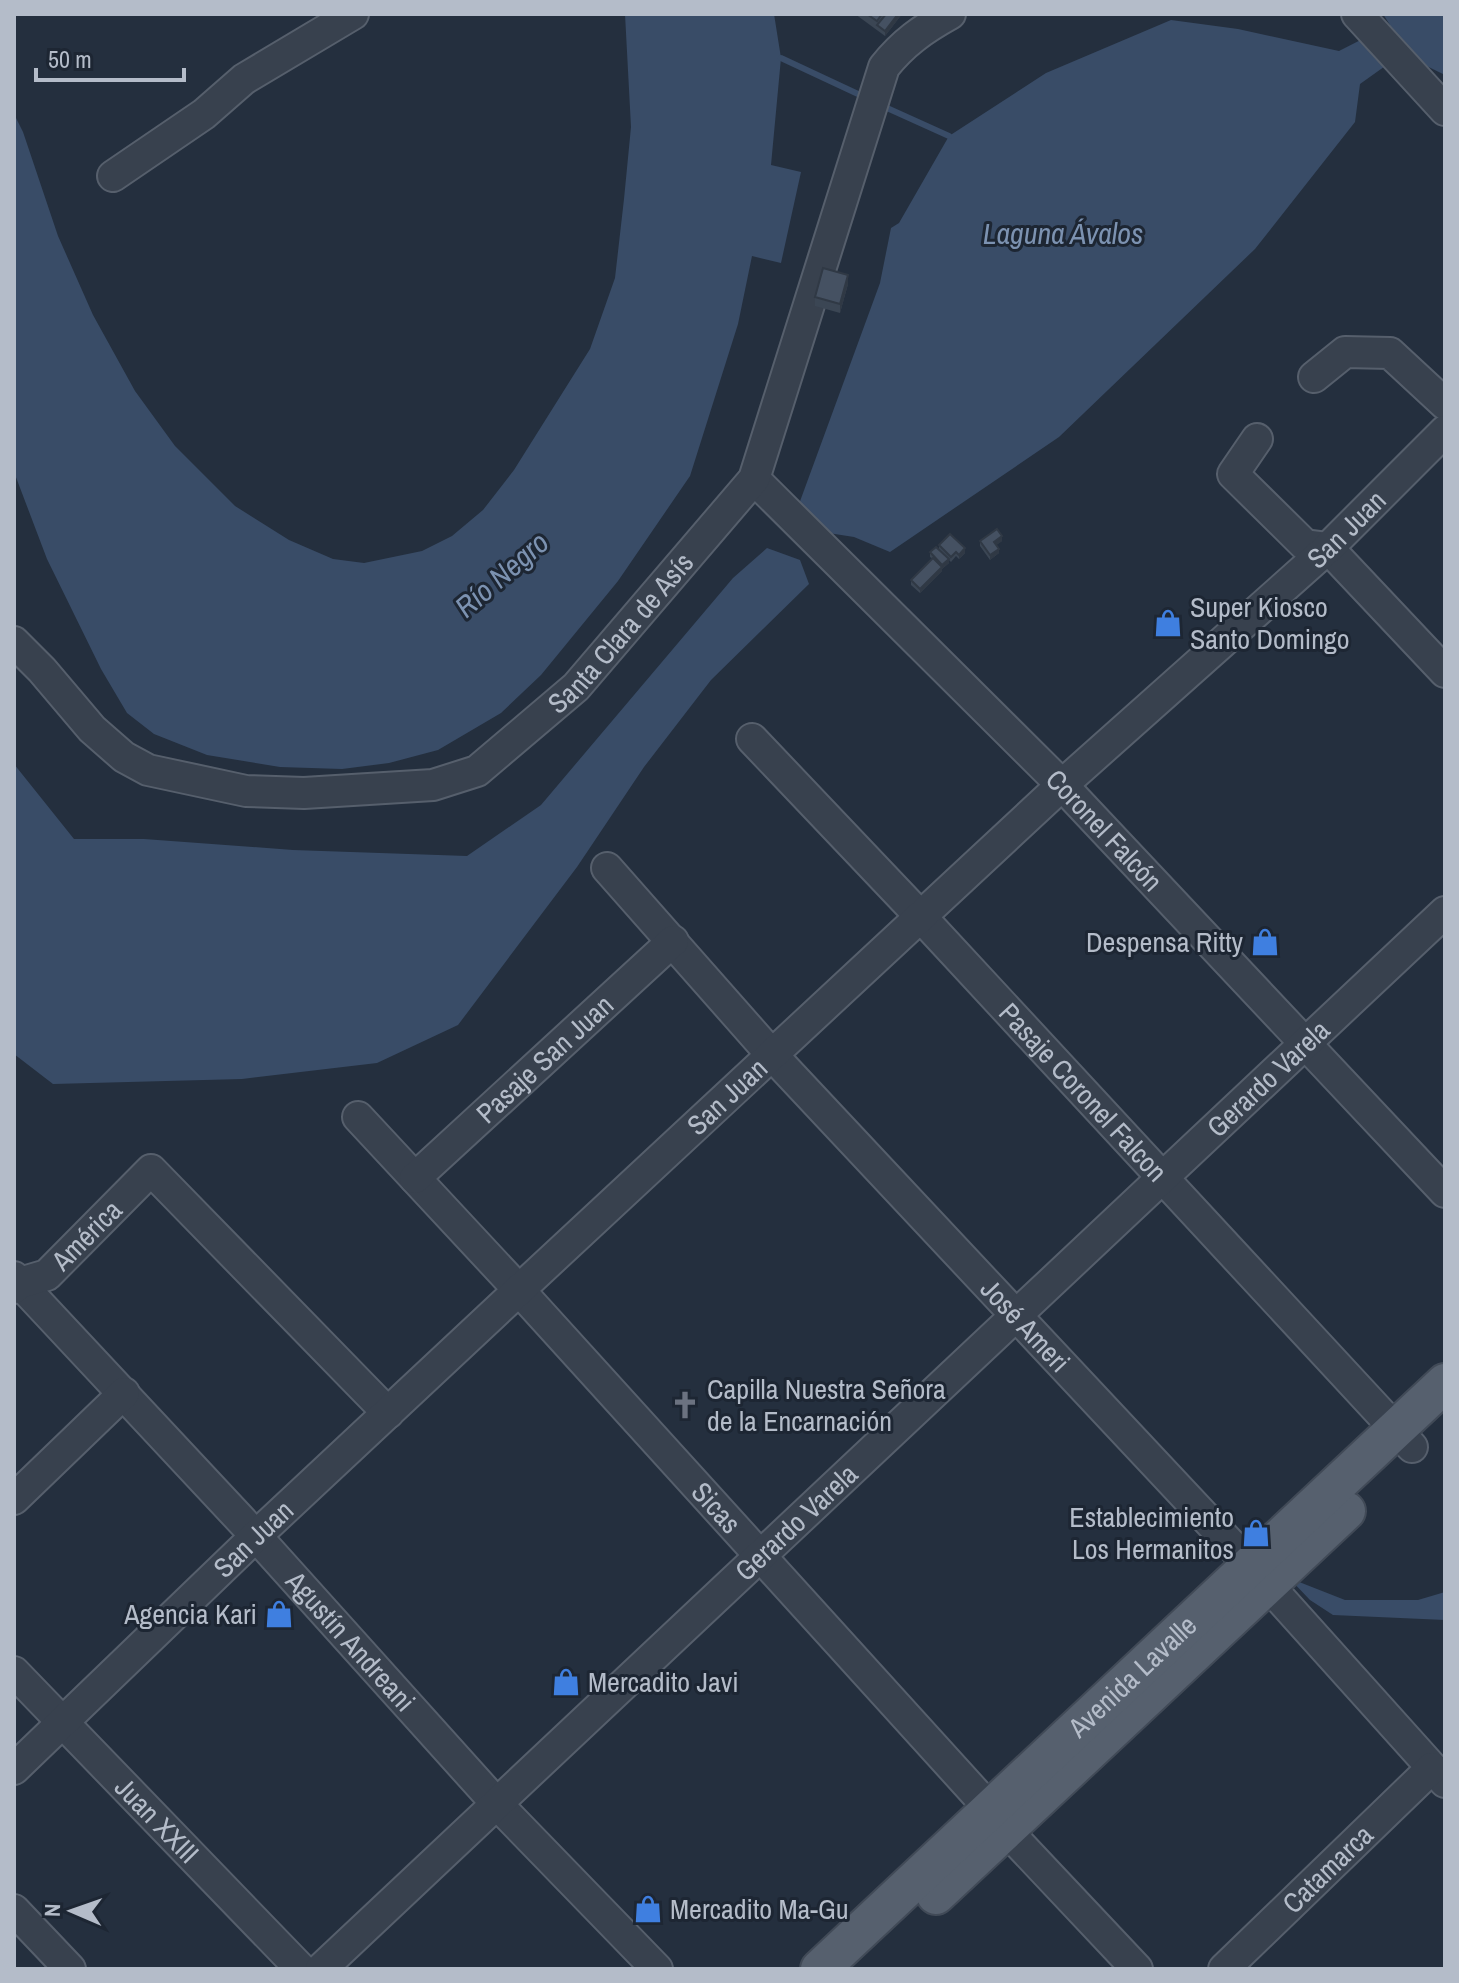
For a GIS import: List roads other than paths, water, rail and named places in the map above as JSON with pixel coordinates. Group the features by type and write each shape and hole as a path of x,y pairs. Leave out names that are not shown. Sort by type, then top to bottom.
{"main road":[{"name":"Avenida Lavalle","path":"853,1969 999,1820 1405,1438 1445,1383"},
{"name":"Avenida Lavalle","path":"1405,1438 1445,1416"},
{"name":"Avenida Lavalle","path":"820,1969 999,1820"}],"street":[{"path":"113,176 204,114 244,79 353,14"},
{"name":"Santa Clara de Asís","path":"14,642 92,729 124,757 148,770 246,791 304,793 433,785 477,771 576,687 754,479 884,67 902,45 922,29 950,14"},
{"path":"1360,18 1445,110"},
{"path":"1314,377 1345,352 1390,353 1445,404"},
{"name":"San Juan","path":"14,1769 256,1536 1062,785 1328,548 1445,431"},
{"path":"1257,439 1233,474 1305,545 1328,548 1445,672"},
{"name":"Coronel Falcón","path":"754,479 1062,785 1445,1192"},
{"name":"Pasaje Coronel Falcon","path":"752,739 1405,1438"},
{"name":"José Ameri","path":"607,868 772,1055 1259,1576 1439,1775"},
{"name":"Gerardo Varela","path":"321,1969 1445,912"},
{"name":"Pasaje San Juan","path":"415,1178 673,941"},
{"name":"Sicas","path":"358,1117 1137,1969"},
{"name":"América","path":"16,1283 47,1275 151,1170 388,1413"},
{"name":"Agustín Andreani","path":"16,1283 124,1393 497,1804 657,1969"},
{"path":"14,1499 124,1393"},
{"name":"Juan XXIII","path":"14,1672 301,1969"},
{"name":"Catamarca","path":"1224,1969 1439,1775"},
{"path":"14,1910 70,1969"}],"water":[{"name":"Río Negro","path":"625,14 774,14 781,58 771,165 801,172 781,263 752,256 738,324 690,476 618,581 541,675 501,713 438,750 389,763 342,769 280,767 207,755 154,734 127,713 101,669 47,559 14,472 14,114 58,236 93,315 135,391 175,446 235,506 289,540 333,559 364,563 422,551 452,536 483,510 514,470 590,349 615,278 624,199 631,127"},
{"name":"Laguna Ávalos","path":"1383,14 1445,14 1445,75 1402,54 1360,84 1355,122 1255,249 1059,437 890,552 854,537 822,532 799,504 880,283 891,228 899,223 949,136 1046,73 1171,20 1238,29 1339,51 1390,25"},
{"path":"767,548 800,560 809,584 711,680 644,767 577,867 458,1025 377,1063 242,1079 53,1084 14,1054 14,764 74,839 144,839 293,850 467,856 541,805 733,578"},
{"path":"1289,1578 1345,1600 1418,1600 1445,1592 1445,1620 1333,1615 1310,1600"}],"waterway":[{"path":"781,58 858,94"},
{"path":"887,108 949,136"}],"place":[{"name":"Super Kiosco Santo Domingo","path":"1168,623"},
{"name":"Despensa Ritty","path":"1265,942"},
{"name":"Capilla Nuestra Señora de la Encarnación","path":"685,1405"},
{"name":"Establecimiento Los Hermanitos","path":"1256,1533"},
{"name":"Agencia Kari","path":"279,1614"},
{"name":"Mercadito Javi","path":"566,1682"},
{"name":"Mercadito Ma-Gu","path":"648,1909"}]}
